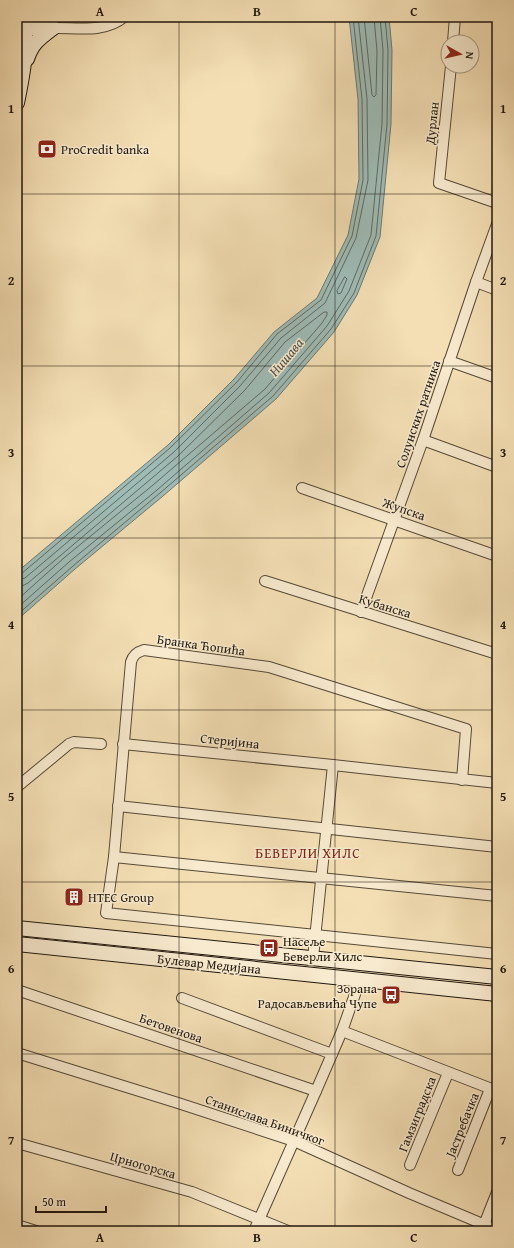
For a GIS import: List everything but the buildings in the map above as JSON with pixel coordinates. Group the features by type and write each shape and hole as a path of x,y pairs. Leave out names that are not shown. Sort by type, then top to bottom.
{"main road":[{"path":"24,17 21,31 24,65"},
{"path":"33,17 41,24 53,28"},
{"path":"17,103 24,65 30,49 37,40 53,28"},
{"name":"Булевар Медијана","path":"17,928 497,977"},
{"name":"Булевар Медијана","path":"17,944 497,994"}],"street":[{"path":"21,31 53,28 98,28 114,24 124,17"},
{"path":"454,34 456,17"},
{"name":"Дурлан","path":"450,74 439,183 497,203"},
{"name":"Солунских ратника","path":"361,612 423,440 497,224"},
{"path":"476,282 497,290"},
{"path":"449,361 497,378"},
{"path":"423,440 497,467"},
{"name":"Жупска","path":"302,488 497,556"},
{"name":"Кубанска","path":"265,581 497,654"},
{"name":"Бранка Ћопића","path":"315,935 106,913 114,857 123,744 131,662 133,657 137,653 144,650 269,667 466,730 462,780"},
{"path":"17,787 68,744 74,742 101,744"},
{"name":"Стеријина","path":"123,744 497,783"},
{"path":"312,958 322,879 333,765"},
{"path":"118,806 497,847"},
{"path":"114,857 497,896"},
{"path":"315,935 497,954"},
{"path":"254,1231 332,1054 360,980"},
{"name":"Бетовенова","path":"17,990 316,1091"},
{"path":"182,998 332,1054"},
{"path":"342,1030 494,1090"},
{"name":"Станислава Биничког","path":"17,1054 178,1103 294,1141 497,1230"},
{"name":"Гамзиградска","path":"410,1166 448,1072"},
{"name":"Јастребачка","path":"458,1170 494,1090"},
{"name":"Црногорска","path":"17,1143 192,1192 288,1231"},
{"path":"484,1225 497,1192"},
{"path":"17,1225 36,1231"}],"green space":[{"path":"65,17 113,17 101,23 68,26"}],"water":[{"name":"Нишава","path":"349,17 389,17 392,50 391,124 380,237 357,295 334,332 276,399 17,620 17,572 168,445 234,379 274,332 317,298 348,235 359,179 358,99"}],"place":[{"name":"ProCredit banka","path":"47,149"},
{"name":"HTEC Group","path":"74,897"},
{"name":"Насеље Беверли Хилс","path":"269,948"},
{"name":"Зорана Радосављевића Чупе","path":"391,995"}],"district":[{"name":"БЕВЕРЛИ ХИЛС","path":"308,853"}]}
